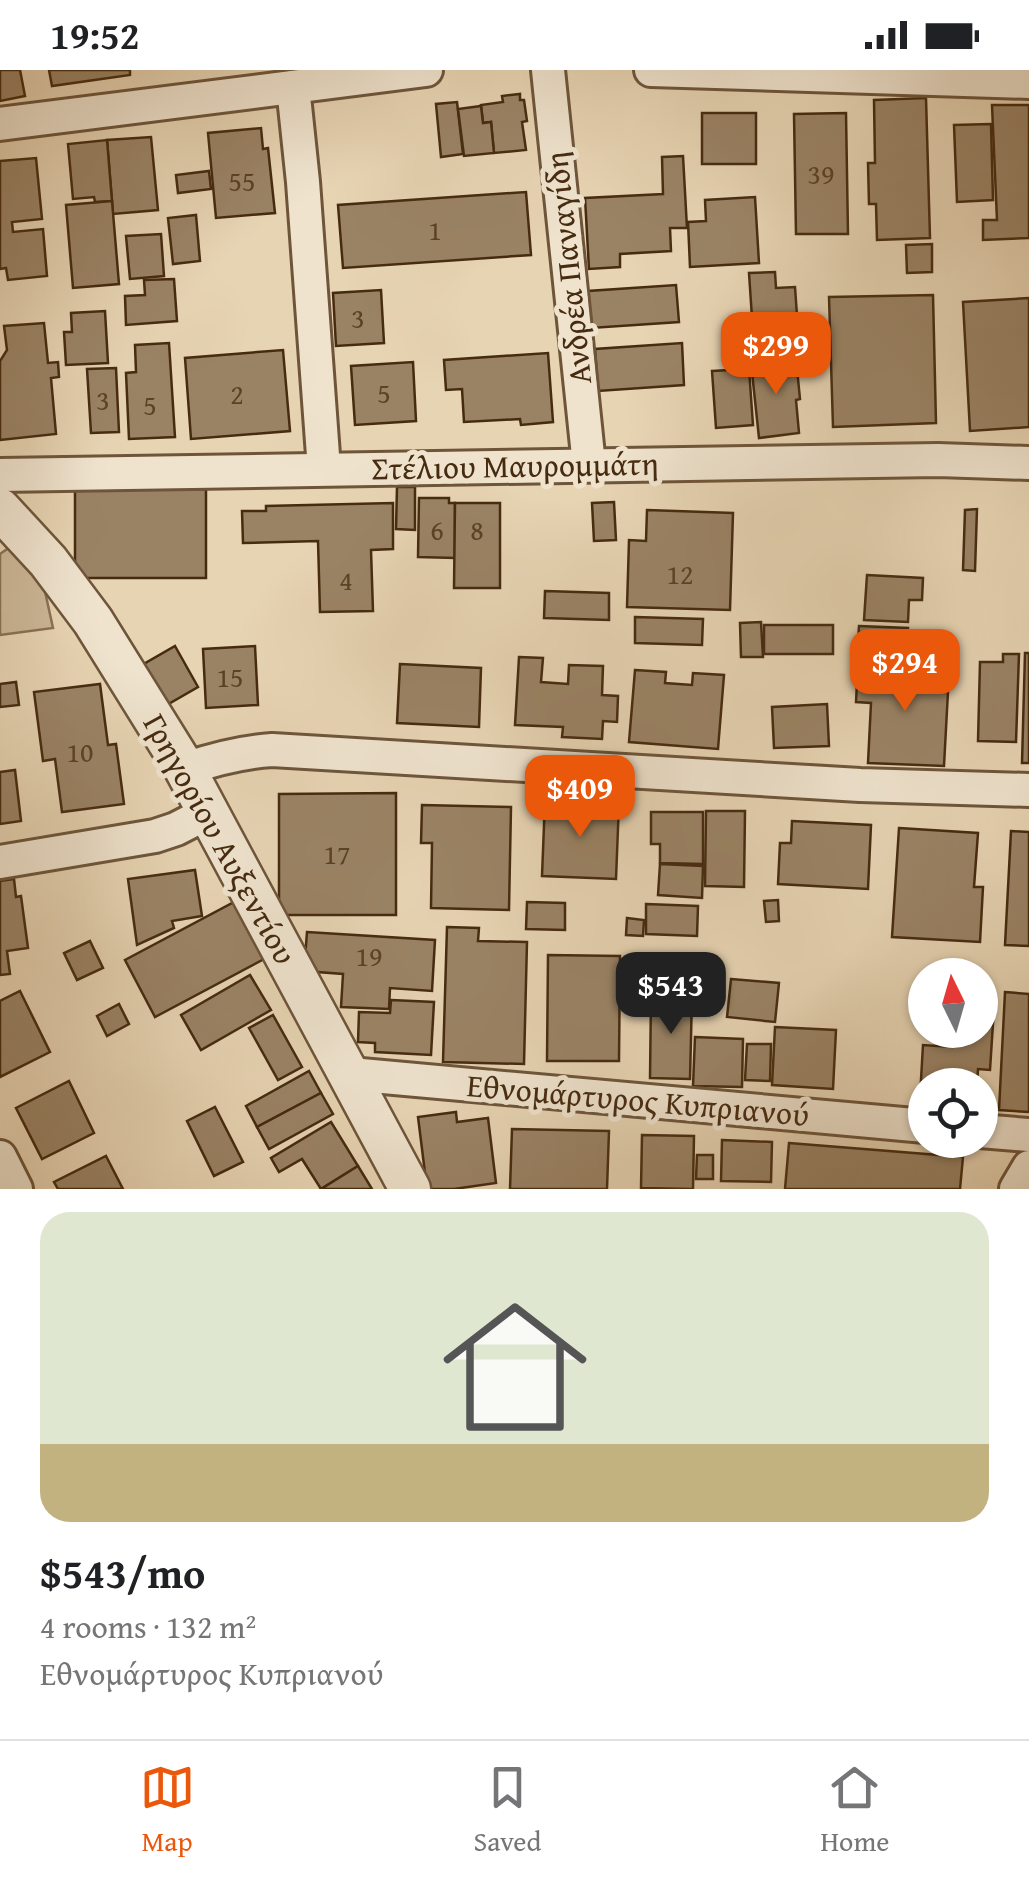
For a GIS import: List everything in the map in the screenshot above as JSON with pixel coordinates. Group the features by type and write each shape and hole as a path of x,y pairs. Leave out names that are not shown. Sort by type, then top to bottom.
{"street":[{"path":"0,124 426,70"},
{"name":"Ανδρέα Παναγίδη","path":"548,70 589,465"},
{"path":"652,70 1029,82 1027,70"},
{"path":"292,87 303,182 324,469"},
{"name":"Στέλιου Μαυρομμάτη","path":"0,475 938,460 1029,463"},
{"name":"Γρηγορίου Αυξεντίου","path":"0,509 48,561 94,621 185,769 410,1189"},
{"path":"185,769 218,758 272,750 860,785 1029,790"},
{"path":"0,862 155,836 207,813"},
{"name":"Εθνομάρτυρος Κυπριανού","path":"350,1074 908,1124"},
{"path":"998,1132 1029,1135"},
{"path":"0,1157 16,1189"},
{"path":"1016,1189 1029,1167"}],"shaded area":[{"path":"10,547 44,587 53,628 0,635 0,554"}],"building":[{"path":"0,70 20,70 25,96 0,101"},
{"path":"49,70 130,70 130,75 52,86"},
{"path":"520,94 527,121 522,122 526,150 494,153 491,122 483,123 481,105 503,102 502,96"},
{"path":"926,98 930,238 877,240 876,204 869,204 868,163 875,163 874,100"},
{"path":"457,102 463,154 441,157 436,104"},
{"path":"992,105 1029,105 1029,238 983,240 983,220 997,220"},
{"path":"481,106 483,123 491,122 494,153 464,156 458,109"},
{"path":"702,113 756,113 756,164 702,164"},
{"path":"846,113 848,234 796,234 794,114"},
{"path":"991,124 993,200 957,202 954,125"},
{"path":"261,128 263,149 268,148 275,213 216,218 208,133"},
{"path":"151,137 158,210 113,214 107,140"},
{"path":"107,140 112,201 95,202 94,197 73,199 68,144"},
{"path":"683,156 687,228 670,228 671,251 620,254 620,267 589,269 585,198 663,194 662,157"},
{"path":"36,158 42,219 12,222 13,232 43,229 47,276 8,280 6,268 0,269 0,161"},
{"path":"209,171 211,189 178,193 176,175"},
{"path":"526,192 531,255 343,268 338,205"},
{"path":"755,197 759,263 690,267 688,222 706,221 705,200"},
{"path":"112,201 119,284 73,288 66,205"},
{"path":"196,215 200,261 173,264 168,218"},
{"path":"161,234 164,276 130,279 126,236"},
{"path":"932,244 932,272 907,273 906,245"},
{"path":"775,272 776,288 795,287 798,330 753,333 749,273"},
{"path":"174,279 177,321 126,325 125,296 145,295 144,280"},
{"path":"676,285 679,322 591,328 588,291"},
{"path":"381,290 384,343 336,346 333,293"},
{"path":"933,295 936,423 833,427 829,297"},
{"path":"1029,298 1029,427 970,431 963,302"},
{"path":"105,311 108,363 66,365 64,332 72,332 71,313"},
{"path":"44,323 48,363 58,362 59,377 51,378 56,434 0,440 0,361 7,350 4,326"},
{"path":"169,343 175,437 129,439 126,373 136,372 135,345"},
{"path":"682,343 684,385 598,391 595,349"},
{"path":"283,350 290,431 191,439 185,358"},
{"path":"548,353 553,422 464,422 462,389 446,390 444,360"},
{"path":"796,358 799,433 759,438 751,363"},
{"path":"413,362 416,421 355,425 351,366"},
{"path":"116,368 119,432 91,433 87,369"},
{"path":"749,369 753,425 716,428 712,371"},
{"path":"397,487 415,487 415,530 396,529"},
{"path":"206,489 206,578 75,578 75,490"},
{"path":"419,498 449,498 449,503 455,503 455,558 418,557"},
{"path":"614,502 616,540 594,541 592,503"},
{"path":"393,503 393,549 371,550 373,611 320,612 318,541 243,543 242,511 266,511 266,506"},
{"path":"455,503 500,503 500,588 454,588"},
{"path":"977,509 975,571 963,570 965,510"},
{"path":"647,510 733,513 730,610 627,607 629,540 646,541"},
{"path":"867,575 923,578 922,600 909,600 908,622 864,620"},
{"path":"545,591 609,593 609,620 544,618"},
{"path":"635,617 703,619 702,645 635,643"},
{"path":"761,622 763,657 741,657 740,623"},
{"path":"764,625 833,625 833,654 764,654"},
{"path":"859,626 908,628 906,660 857,658"},
{"path":"175,646 198,687 165,706 142,665"},
{"path":"255,646 258,705 206,708 203,649"},
{"path":"1025,653 1029,653 1029,763 1022,763"},
{"path":"1003,654 1019,654 1016,742 978,741 980,662 1003,662"},
{"path":"519,657 543,658 541,682 568,684 569,665 603,666 602,695 618,696 617,722 603,721 602,739 562,737 563,727 515,725"},
{"path":"858,663 914,666 913,671 949,673 944,766 868,763 871,703 856,702"},
{"path":"400,664 481,668 479,727 397,723"},
{"path":"635,670 666,672 665,683 692,685 693,673 724,675 718,749 629,742"},
{"path":"16,682 19,705 0,707 0,684"},
{"path":"100,684 108,745 116,744 124,804 62,812 55,759 43,761 34,692"},
{"path":"827,704 829,746 774,748 772,707"},
{"path":"15,770 21,821 0,824 0,772"},
{"path":"396,793 396,915 279,915 279,794"},
{"path":"545,800 619,803 616,879 542,876"},
{"path":"422,805 511,807 509,910 431,908 432,843 421,843"},
{"path":"706,811 745,811 744,887 705,886"},
{"path":"651,812 703,812 703,864 660,863 660,844 651,844"},
{"path":"792,821 871,825 868,889 778,884 780,843 791,843"},
{"path":"899,828 978,833 974,887 983,887 980,942 892,937"},
{"path":"1011,831 1029,832 1029,946 1005,945"},
{"path":"660,864 703,866 702,898 658,895"},
{"path":"195,870 202,916 172,921 174,928 137,945 128,879"},
{"path":"14,879 16,897 21,896 28,948 7,951 10,974 0,975 0,881"},
{"path":"778,900 779,921 766,922 764,901"},
{"path":"236,901 266,958 155,1017 125,960"},
{"path":"527,902 565,903 565,930 526,929"},
{"path":"646,904 698,906 697,936 646,934"},
{"path":"627,918 644,920 643,936 626,935"},
{"path":"447,927 479,928 478,941 527,942 524,1064 443,1062"},
{"path":"307,932 435,940 432,991 390,988 389,1009 341,1007 343,974 304,971"},
{"path":"90,941 103,968 77,980 64,953"},
{"path":"548,955 620,956 619,1061 547,1061"},
{"path":"250,975 271,1010 201,1050 181,1015"},
{"path":"731,979 779,983 775,1022 727,1017"},
{"path":"20,991 50,1052 0,1077 0,1001"},
{"path":"1005,992 1029,994 1029,1112 999,1110"},
{"path":"651,995 692,996 690,1079 650,1078"},
{"path":"391,1000 434,1002 431,1055 375,1052 375,1043 358,1042 359,1012 390,1013"},
{"path":"119,1004 129,1024 107,1036 97,1016"},
{"path":"273,1015 302,1067 278,1080 249,1028"},
{"path":"775,1027 836,1030 833,1089 772,1085"},
{"path":"695,1037 743,1039 742,1087 693,1086"},
{"path":"747,1044 771,1044 770,1081 745,1080"},
{"path":"923,1048 991,1048 990,1068 922,1068"},
{"path":"309,1071 321,1093 257,1127 246,1106"},
{"path":"69,1081 94,1133 42,1159 16,1108"},
{"path":"321,1093 333,1114 269,1149 257,1127"},
{"path":"215,1107 243,1162 214,1176 187,1121"},
{"path":"456,1112 457,1122 488,1118 496,1183 427,1189 418,1117"},
{"path":"331,1122 358,1166 321,1189 302,1159 279,1172 271,1158"},
{"path":"512,1129 609,1131 607,1189 510,1189"},
{"path":"642,1135 694,1136 693,1189 641,1188"},
{"path":"722,1140 772,1142 771,1182 721,1181"},
{"path":"789,1143 908,1153 908,1158 963,1158 960,1189 785,1189"},
{"path":"697,1155 713,1155 713,1179 696,1179"},
{"path":"106,1156 123,1189 58,1189 54,1182"},
{"path":"358,1166 372,1189 321,1189"}]}
